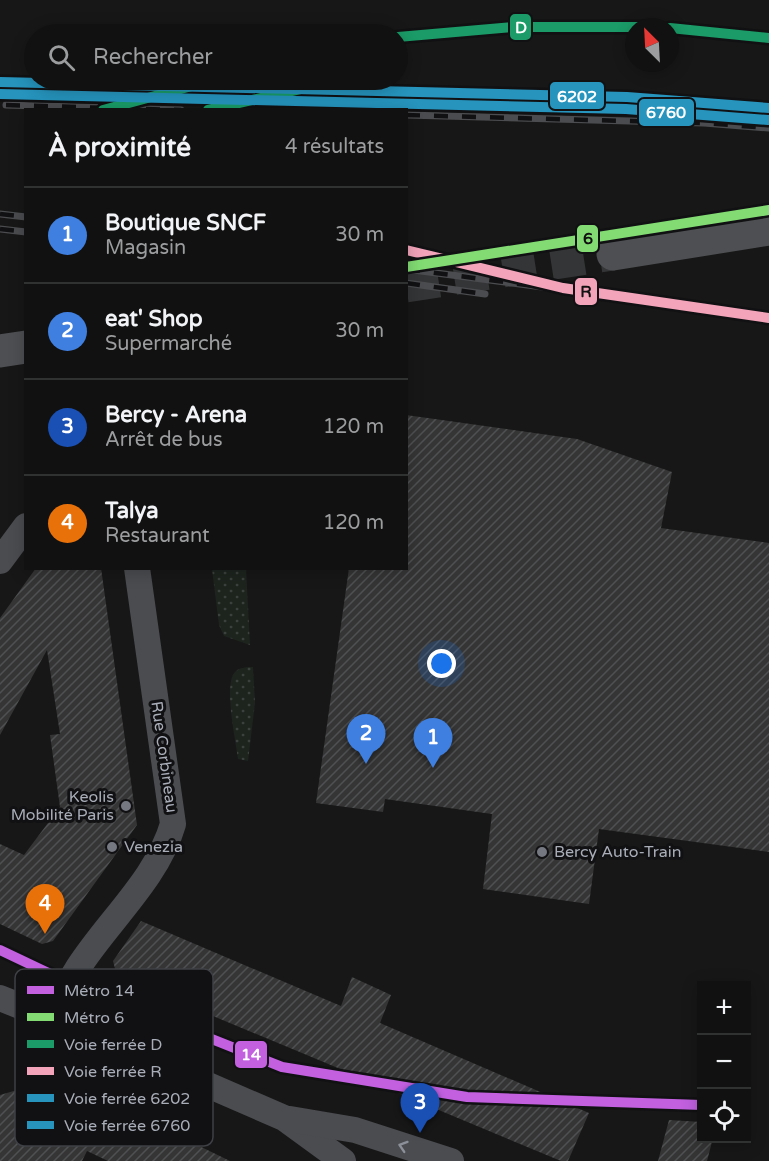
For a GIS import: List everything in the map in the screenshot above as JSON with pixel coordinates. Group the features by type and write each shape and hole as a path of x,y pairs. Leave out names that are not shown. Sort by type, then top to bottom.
{"main road":[{"path":"613,254 769,229"},
{"path":"0,351 24,347"}],"street":[{"path":"0,561 24,528"},
{"name":"Rue Corbineau","path":"77,969 134,893 168,842 173,825 137,570"},
{"path":"0,998 15,1006"},
{"path":"213,1088 284,1118 343,1161"},
{"path":"284,1118 355,1130 451,1161"}],"shaded area":[{"path":"212,570 246,570 250,645 224,636 219,625"},
{"path":"253,667 255,703 248,761 238,759 231,713 230,688 235,672 241,668"}],"building":[{"path":"408,415 577,439 672,472 661,528 769,543 769,852 599,829 589,904 483,889 492,814 385,799 383,812 316,803 349,570 408,570"},
{"path":"35,570 101,570 137,825 53,941 42,944 0,924 0,844 24,855 60,807 50,735 60,734 47,650 0,735 0,618"},
{"path":"141,921 341,1006 352,977 391,995 380,1023 589,1113 568,1161 561,1161 213,1016 213,969 115,969 113,961"},
{"path":"15,1091 15,1146 199,1146 230,1161 108,1161 87,1151 82,1161 0,1161 0,1095"},
{"path":"669,1120 697,1122 697,1143 712,1143 707,1161 658,1161"}],"tunnel":[{"path":"408,286 613,254"}],"railway":[{"path":"6,105 111,108"},
{"path":"408,115 704,123 769,128"},
{"path":"0,214 24,217"},
{"path":"0,229 24,232"},
{"path":"408,269 610,296"},
{"path":"408,283 485,294"}],"metro line":[{"name":"6","path":"408,267 769,210"},
{"name":"14","path":"0,950 40,969"},
{"name":"14","path":"213,1040 282,1067 467,1097 697,1105"}],"rail line":[{"name":"D","path":"408,36 512,27 625,27"},
{"name":"D","path":"679,29 769,38"},
{"name":"6202","path":"0,82 24,83"},
{"name":"D","path":"110,108 177,90"},
{"name":"D","path":"217,108 296,90"},
{"name":"6202","path":"334,90 627,97 769,108"},
{"name":"6760","path":"0,94 626,109 768,120"},
{"name":"R","path":"408,250 563,288 769,318"}],"place":[{"name":"eat' Shop","path":"366,764"},
{"name":"Boutique SNCF","path":"433,768"},
{"name":"Keolis Mobilité Paris","path":"126,806"},
{"name":"Venezia","path":"112,847"},
{"name":"Bercy Auto-Train","path":"542,852"},
{"name":"Talya","path":"45,934"},
{"name":"Bercy - Arena","path":"420,1133"}]}
